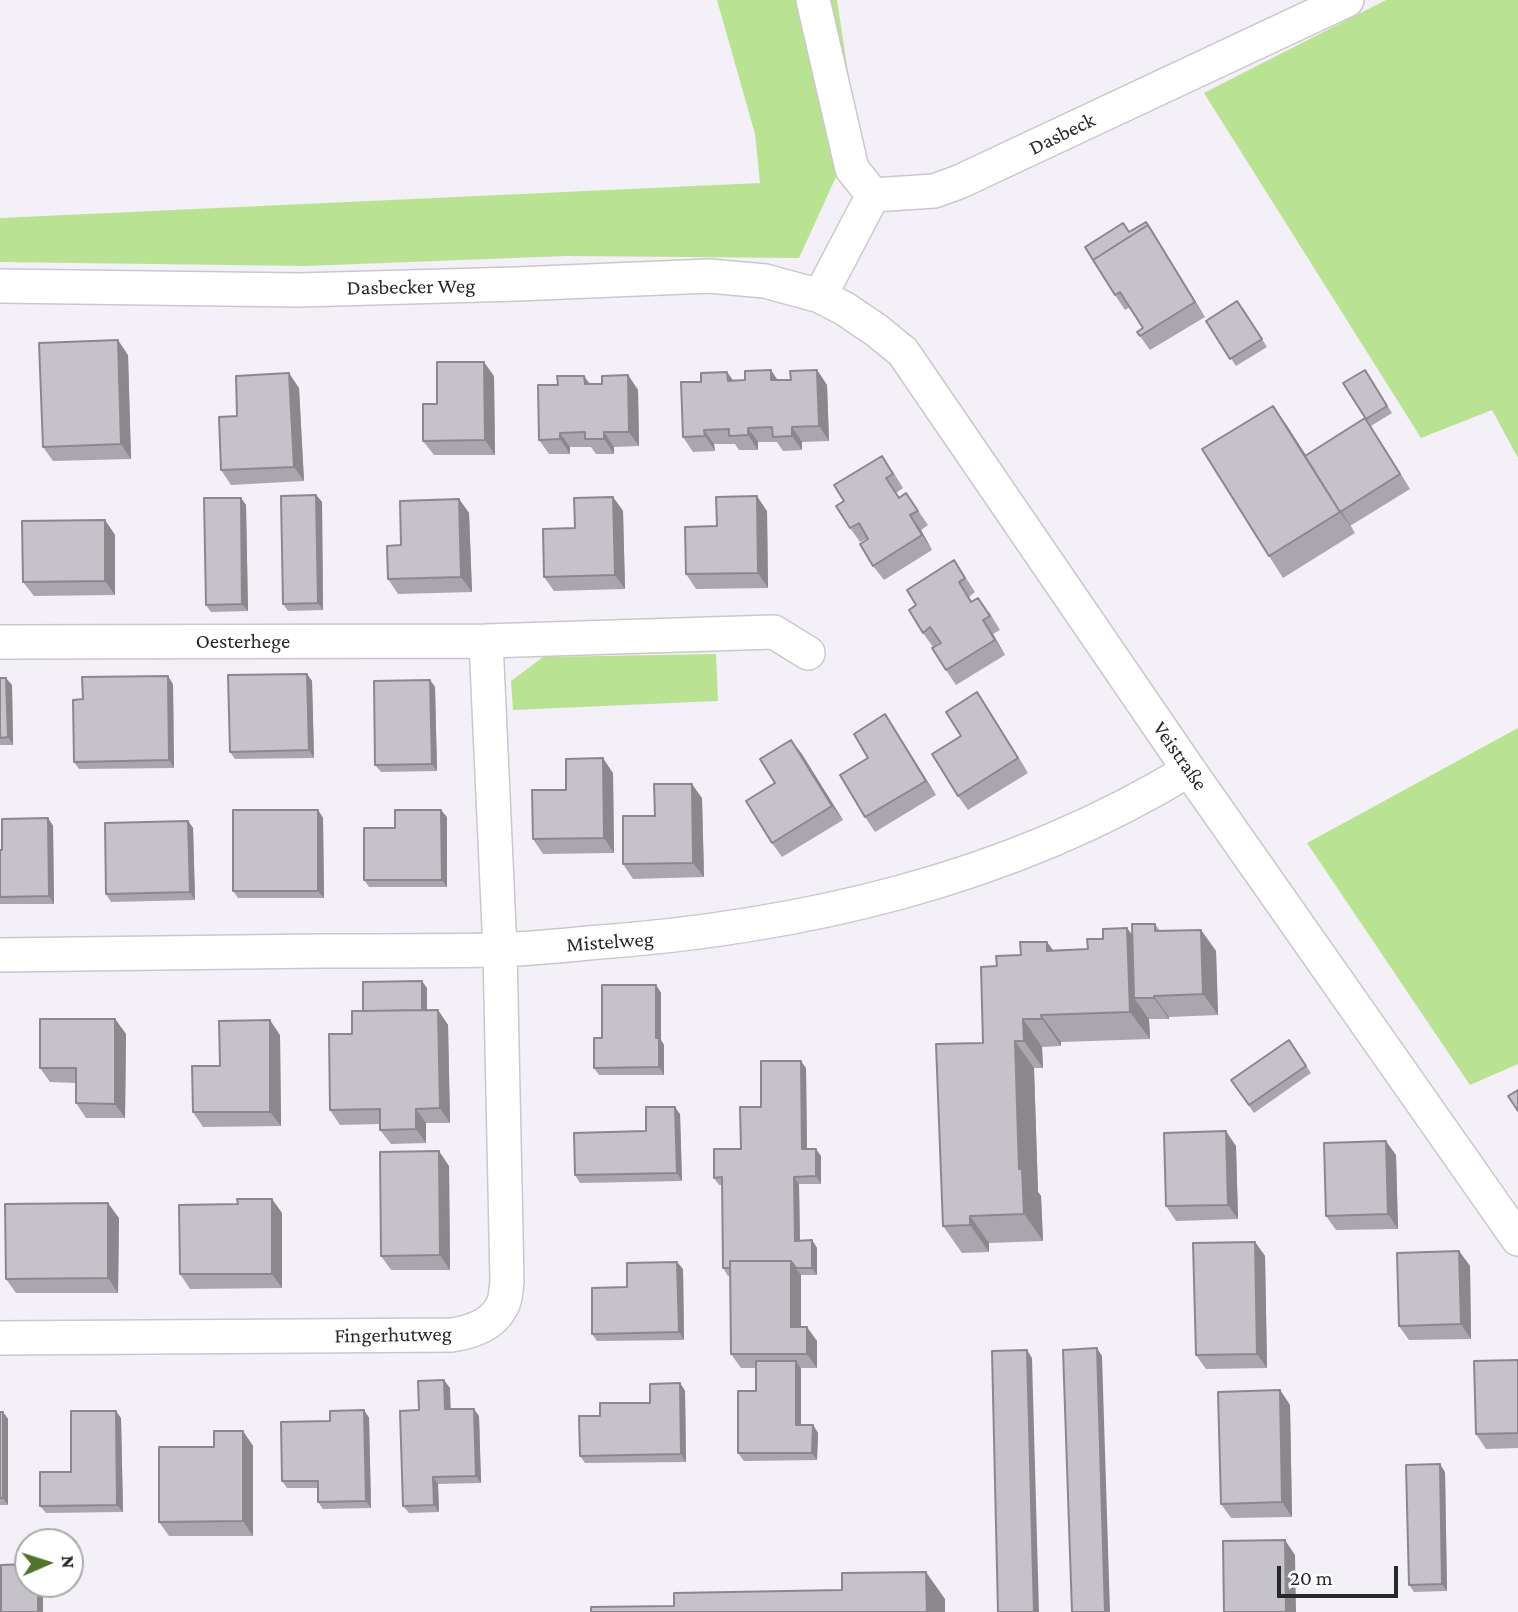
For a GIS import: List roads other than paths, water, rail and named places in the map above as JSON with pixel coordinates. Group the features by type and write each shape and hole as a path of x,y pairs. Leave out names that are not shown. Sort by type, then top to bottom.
{"street":[{"path":"813,0 852,169 873,195 820,296"},
{"name":"Dasbeck","path":"873,195 934,191 959,182 1347,0"},
{"name":"Dasbecker Weg","path":"0,286 299,290 709,276 765,281 820,296"},
{"name":"Veistraße","path":"820,296 866,323 902,352 1189,770 1518,1239"},
{"name":"Oesterhege","path":"0,642 486,641 774,632 808,653"},
{"path":"486,641 500,950"},
{"name":"Mistelweg","path":"0,955 500,950 672,937 720,930 845,908 917,889 1017,855 1079,829 1189,770"},
{"name":"Fingerhutweg","path":"0,1338 429,1337 471,1332 488,1322 503,1305 507,1282 500,950"}]}
